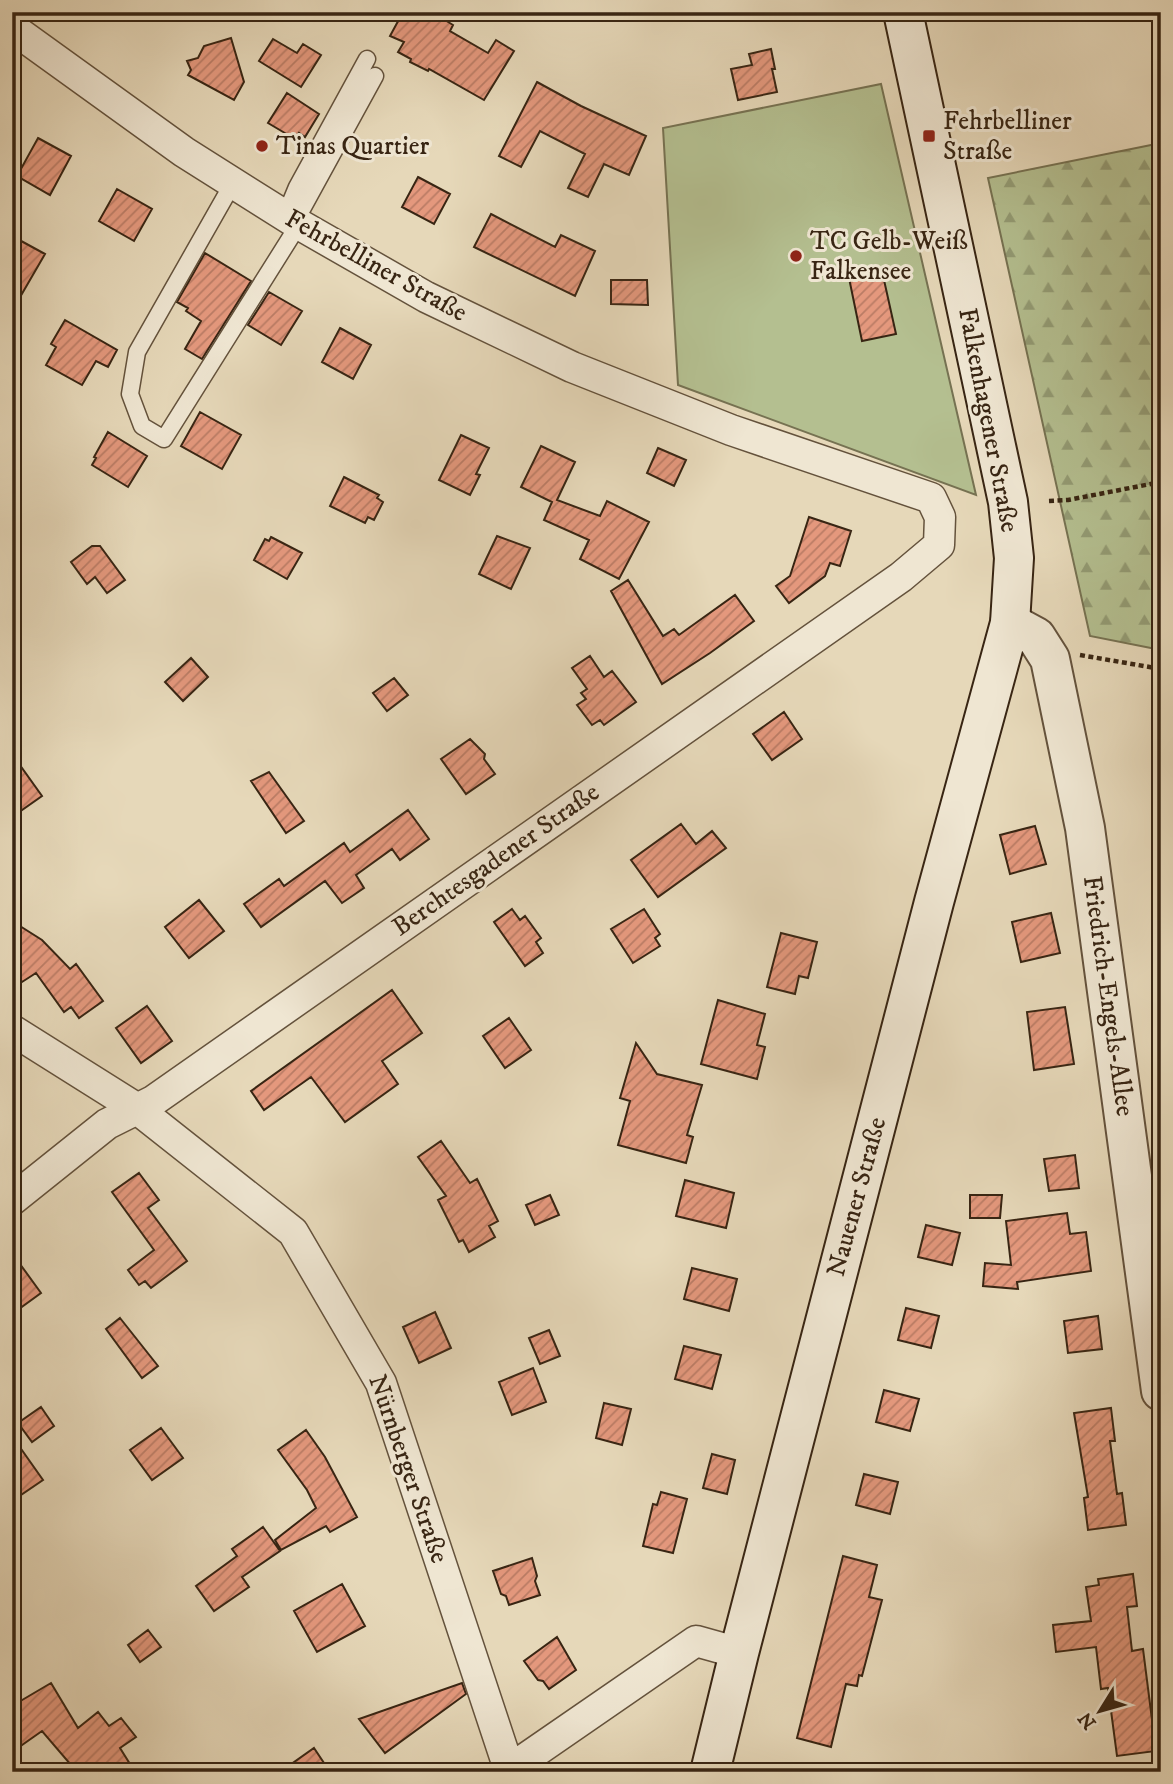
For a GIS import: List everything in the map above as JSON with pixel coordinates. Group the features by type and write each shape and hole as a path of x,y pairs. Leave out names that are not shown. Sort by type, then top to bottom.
{"main road":[{"name":"Falkenhagener Straße","path":"903,12 1008,502 1014,558 1010,624"},
{"name":"Friedrich-Engels-Allee","path":"1010,624 1036,637 1050,659 1083,814 1161,1391"},
{"name":"Nauener Straße","path":"710,1772 938,888 1010,624"}],"street":[{"name":"Fehrbelliner Straße","path":"12,28 184,152 293,220 426,297 572,367 731,430 931,498"},
{"name":"Berchtesgadener Straße","path":"12,1200 107,1124 165,1093 901,577 939,545 940,517 931,498"},
{"name":"Nürnberger Straße","path":"12,1030 136,1108 293,1232 382,1382 508,1771"},
{"path":"508,1771 696,1641 739,1653"}],"lane":[{"path":"293,220 297,187 367,59"},
{"path":"233,183 137,352 130,394 142,426 164,439 375,76"}],"path":[{"path":"1049,501 1068,500 1161,482"},
{"path":"1080,655 1161,669"}],"green space":[{"name":"TC Gelb-Weiß Falkensee","path":"881,84 976,495 678,385 663,128"},
{"path":"1161,143 1161,650 1090,636 988,178"}],"building":[{"path":"403,12 432,12 453,25 450,31 488,53 496,40 514,51 484,100 429,69 428,71 410,62 411,59 398,52 404,42 390,36"},
{"path":"231,38 244,82 234,100 188,75 191,70 187,61 198,58 204,46"},
{"path":"273,39 297,53 303,44 321,55 301,87 259,61"},
{"path":"771,49 777,92 738,100 731,69 752,65 749,54"},
{"path":"537,82 646,136 629,175 604,164 588,197 568,188 585,154 540,131 521,167 499,156"},
{"path":"287,93 319,114 305,137 299,133 295,139 268,123"},
{"path":"38,138 71,156 50,195 17,176"},
{"path":"418,177 450,194 434,224 402,207"},
{"path":"117,189 152,209 134,241 99,221"},
{"path":"491,214 555,247 561,235 595,251 575,296 474,247"},
{"path":"12,236 45,254 12,311"},
{"path":"205,253 251,281 202,359 185,349 201,321 186,311 188,308 177,302"},
{"path":"882,271 896,334 862,341 849,278"},
{"path":"611,280 647,280 648,305 611,304"},
{"path":"269,292 302,311 281,345 248,325"},
{"path":"65,320 117,350 108,367 96,361 82,385 46,365 56,347 51,344"},
{"path":"340,328 371,345 353,379 322,362"},
{"path":"200,412 241,435 222,469 181,446"},
{"path":"108,432 147,456 128,487 92,465"},
{"path":"461,435 489,448 476,474 480,475 470,495 439,480"},
{"path":"541,446 575,462 557,500 600,516 607,501 649,522 619,579 580,559 589,540 544,520 552,502 521,487"},
{"path":"658,448 686,460 674,486 647,473"},
{"path":"344,477 379,495 377,498 383,502 374,520 368,517 365,523 330,506"},
{"path":"809,517 851,531 840,566 830,563 825,576 789,603 776,586 790,576"},
{"path":"497,536 530,548 511,589 479,574"},
{"path":"271,537 302,553 287,579 254,560 265,539 269,541"},
{"path":"92,546 100,546 125,580 107,593 95,577 87,584 71,562"},
{"path":"628,580 663,636 674,629 679,635 735,595 754,621 662,684 611,591"},
{"path":"590,656 604,677 612,671 636,702 604,725 600,720 592,725 577,705 586,699 581,693 587,689 572,668"},
{"path":"191,658 208,677 183,701 165,682"},
{"path":"394,678 408,695 387,711 373,693"},
{"path":"784,712 802,739 772,760 753,734"},
{"path":"470,739 485,754 484,759 495,774 466,794 441,759"},
{"path":"12,754 42,796 12,817"},
{"path":"269,772 304,821 286,833 251,781"},
{"path":"408,810 429,839 400,860 392,849 356,875 364,888 342,903 325,881 261,927 244,904 279,879 284,886 344,843 350,852"},
{"path":"681,824 696,844 712,831 726,848 658,897 631,860"},
{"path":"1035,826 1046,864 1010,874 1000,835"},
{"path":"199,900 224,931 189,958 165,927"},
{"path":"512,909 520,920 525,916 541,938 536,942 543,953 525,966 494,922"},
{"path":"644,909 660,934 655,938 660,946 633,963 611,929"},
{"path":"1051,913 1060,953 1021,962 1012,922"},
{"path":"12,921 42,940 70,969 76,964 103,1001 79,1018 71,1007 64,1012 36,973 22,982 12,968"},
{"path":"781,933 817,942 808,978 799,976 795,994 767,987"},
{"path":"392,990 422,1033 382,1061 398,1084 345,1122 311,1077 264,1110 251,1091"},
{"path":"718,1000 765,1014 757,1045 765,1047 757,1079 701,1064"},
{"path":"147,1006 172,1041 141,1063 116,1028"},
{"path":"1065,1007 1074,1064 1034,1070 1027,1012"},
{"path":"509,1018 531,1050 505,1068 483,1036"},
{"path":"636,1043 657,1074 702,1085 687,1135 693,1137 686,1163 618,1145 630,1101 620,1098"},
{"path":"441,1141 470,1183 477,1179 498,1221 489,1226 495,1237 469,1252 463,1240 459,1242 438,1200 446,1196 418,1157"},
{"path":"1075,1155 1079,1188 1049,1191 1044,1159"},
{"path":"139,1173 159,1200 148,1208 187,1261 151,1288 145,1281 139,1285 128,1270 154,1250 112,1192"},
{"path":"685,1180 734,1193 726,1228 676,1216"},
{"path":"550,1195 559,1215 535,1225 526,1205"},
{"path":"970,1195 1002,1195 1000,1218 970,1218"},
{"path":"1067,1213 1070,1234 1086,1232 1091,1271 1017,1282 1018,1289 983,1286 985,1263 1011,1265 1006,1221"},
{"path":"926,1225 960,1233 952,1265 918,1257"},
{"path":"12,1253 41,1293 12,1314"},
{"path":"692,1268 737,1279 729,1311 684,1299"},
{"path":"906,1308 939,1316 931,1348 898,1340"},
{"path":"435,1312 451,1348 419,1363 403,1327"},
{"path":"1098,1316 1102,1349 1068,1353 1064,1321"},
{"path":"120,1318 158,1366 142,1378 106,1329"},
{"path":"549,1330 560,1356 540,1364 529,1338"},
{"path":"684,1346 721,1355 712,1389 675,1379"},
{"path":"533,1368 546,1402 512,1415 499,1382"},
{"path":"884,1390 919,1399 910,1431 876,1422"},
{"path":"604,1403 631,1409 622,1445 596,1438"},
{"path":"41,1407 54,1426 32,1442 18,1423"},
{"path":"1111,1408 1115,1441 1110,1441 1117,1494 1122,1493 1126,1525 1088,1530 1084,1498 1088,1497 1074,1413"},
{"path":"161,1428 183,1458 152,1480 130,1450"},
{"path":"306,1430 325,1457 357,1517 330,1532 326,1526 281,1550 275,1540 316,1508 307,1490 278,1450"},
{"path":"12,1436 43,1480 12,1501"},
{"path":"712,1454 735,1460 727,1494 703,1488"},
{"path":"864,1474 898,1482 890,1514 856,1505"},
{"path":"661,1492 687,1499 673,1553 643,1546 653,1504 657,1505"},
{"path":"263,1527 280,1551 242,1577 249,1587 214,1611 196,1586 237,1556 232,1549"},
{"path":"843,1556 877,1565 869,1597 882,1600 862,1676 859,1675 857,1686 846,1684 831,1747 797,1738"},
{"path":"532,1558 540,1595 509,1605 506,1596 501,1594 493,1571"},
{"path":"1133,1574 1137,1606 1127,1607 1132,1651 1143,1649 1156,1751 1117,1756 1108,1688 1101,1689 1096,1647 1056,1652 1053,1625 1091,1621 1086,1587 1099,1585 1098,1579"},
{"path":"342,1584 365,1626 317,1652 294,1611"},
{"path":"148,1630 161,1647 140,1662 128,1645"},
{"path":"557,1637 576,1670 549,1689 543,1681 538,1680 524,1661"},
{"path":"51,1683 78,1728 98,1712 109,1726 121,1718 136,1737 120,1748 135,1772 77,1772 42,1731 12,1752 12,1706"},
{"path":"462,1683 466,1694 385,1753 359,1719"},
{"path":"314,1748 330,1772 280,1772"}],"place":[{"name":"Fehrbelliner Straße","path":"929,136"},
{"name":"Tinas Quartier","path":"262,146"},
{"name":"TC Gelb-Weiß Falkensee","path":"796,256"}]}
